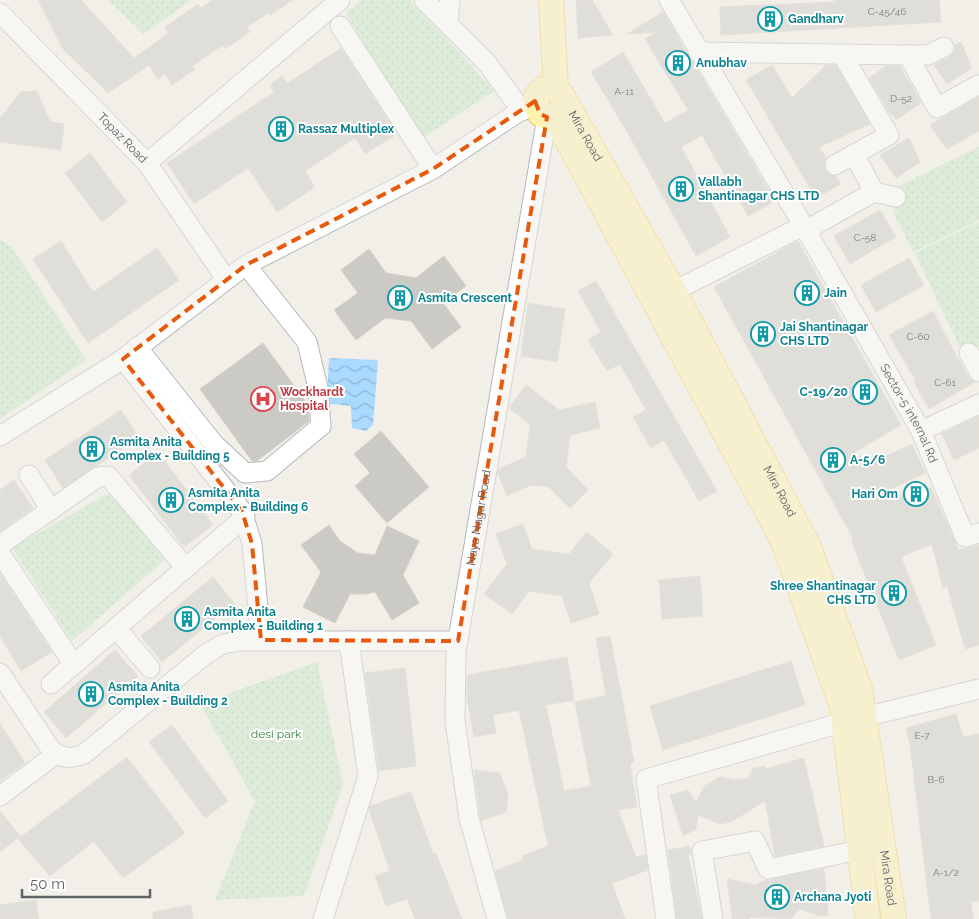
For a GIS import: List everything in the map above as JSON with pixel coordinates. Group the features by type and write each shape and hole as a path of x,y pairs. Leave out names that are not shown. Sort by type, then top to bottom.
{"main road":[{"name":"Mira Road","path":"536,0 546,104 783,541 839,693 855,719 894,919"},
{"name":"Mira Road","path":"551,0 546,104 674,291 809,547 855,669 859,850 868,919"}],"street":[{"path":"148,163 340,0"},
{"path":"0,436 123,359 246,265 433,168 546,104 487,63 424,0"},
{"path":"448,23 450,0"},
{"name":"Sector-5 internal Rd","path":"669,0 921,431 965,536 979,533"},
{"name":"Topaz Road","path":"0,13 148,163 226,279"},
{"path":"340,26 433,168"},
{"path":"698,52 928,55 944,47"},
{"path":"835,165 889,136 842,54"},
{"path":"908,55 937,108 978,85"},
{"name":"Naya Nagar Road","path":"498,919 469,818 455,720 458,641 546,104"},
{"path":"854,154 874,192"},
{"path":"674,291 874,192 896,197"},
{"path":"138,347 214,444 245,473 267,471 321,426 318,388 307,342 246,265"},
{"path":"969,352 979,372"},
{"path":"123,359 242,511 252,544 261,640"},
{"path":"921,431 979,404"},
{"path":"29,475 51,510"},
{"path":"0,545 98,478 108,476 186,568"},
{"path":"51,684 244,518"},
{"path":"0,553 74,665"},
{"path":"116,628 150,668"},
{"path":"0,673 52,751 62,758 73,758 84,754 206,654 223,644 261,640 458,641"},
{"path":"323,919 368,776 349,641"},
{"path":"666,919 646,779 855,719 979,689"},
{"path":"0,796 56,754"},
{"path":"713,919 702,851 755,841 768,869 859,850"}],"highlighted area":[{"path":"535,101 540,114 547,117 458,641 261,640 252,544 242,511 123,359 246,265 433,169"}],"green space":[{"path":"108,0 191,0 144,34"},
{"path":"361,0 409,0 494,91 421,139 346,13"},
{"path":"979,147 979,220 913,252 893,211 899,186"},
{"path":"979,222 979,346 963,354 915,253"},
{"path":"0,240 12,247 86,360 0,419"},
{"path":"116,489 169,556 72,641 12,548"},
{"name":"desi park","path":"317,662 343,785 304,896 215,900 255,801 200,704"}],"water":[{"path":"329,358 378,360 373,425 366,431 352,428 351,406 330,404 327,397"}],"building":[{"path":"38,0 81,0 134,58 169,33 165,27 198,4 201,8 213,0 293,0 247,27 250,32 225,49 223,45 192,66 195,69 172,85 165,74 158,79 149,65 108,93 62,48"},
{"path":"576,0 592,0 613,35 578,38"},
{"path":"834,0 939,0 941,22 721,35 720,7 834,2"},
{"path":"663,12 775,201 748,216 702,135 681,147 730,237 696,256 626,130 591,72 623,52 665,123 688,110 645,39 656,32 627,34"},
{"path":"961,42 972,68 947,84 934,65 954,53 955,45"},
{"name":"Rassaz Multiplex","path":"341,48 397,134 365,154 355,138 305,171 315,187 277,212 248,168 194,204 167,163 274,92 270,85 282,76 287,84"},
{"path":"772,65 792,98 826,65 836,65 870,124 819,147 826,158 824,164 825,171 830,175 836,176 841,184 816,198 746,80"},
{"path":"886,66 900,66 921,103 896,120 893,114 891,115 869,78"},
{"path":"37,91 50,122 64,124 61,150 0,142 0,118 21,92"},
{"path":"979,97 979,131 947,149 930,125"},
{"path":"909,138 920,162 896,178 880,155"},
{"path":"90,153 127,202 102,222 65,173"},
{"name":"C-58","path":"880,210 896,237 850,264 834,236"},
{"path":"61,241 93,292 157,248 179,280 88,343 33,259"},
{"path":"798,241 901,425 855,452 862,467 912,444 925,473 887,491 889,498 931,488 959,550 979,545 979,645 965,649 947,586 943,588 932,544 901,557 936,645 899,660 851,540 854,540 714,287"},
{"name":"Asmita Crescent","path":"369,249 386,273 416,278 444,256 466,286 443,303 461,327 432,349 411,321 385,318 356,340 334,310 358,293 341,270"},
{"path":"909,258 924,285 876,312 861,285"},
{"path":"596,281 717,491 699,501 664,440 651,448 633,417 646,410 620,364 607,371 588,340 601,332 578,291"},
{"path":"528,303 565,309 557,362 521,356"},
{"path":"933,311 969,378 975,382 929,409 914,382 916,381 889,335"},
{"path":"263,343 308,405 309,421 257,461 252,461 200,389"},
{"path":"526,385 559,410 595,402 600,428 570,435 566,467 588,490 570,508 549,487 531,485 507,496 498,474 498,469 526,457 530,424 509,408"},
{"name":"Asmita Anita Complex - Building 5","path":"121,410 139,438 63,488 45,460"},
{"path":"979,416 979,448 954,460 942,434"},
{"path":"381,431 429,487 387,523 355,486 370,473 354,454"},
{"name":"Asmita Anita Complex - Building 6","path":"158,452 213,525 184,547 129,475"},
{"path":"14,480 33,508 0,531 0,490"},
{"path":"523,524 532,549 569,554 587,532 613,554 589,583 599,614 571,623 562,596 529,591 512,614 484,594 507,564 496,534"},
{"path":"329,525 340,541 358,553 375,555 387,526 419,541 403,575 419,603 392,620 375,592 350,594 335,623 303,607 321,572 301,545"},
{"path":"0,573 52,652 21,671 0,636"},
{"path":"700,576 703,616 662,619 659,580"},
{"name":"Asmita Anita Complex - Building 1","path":"213,577 234,603 162,662 141,636"},
{"path":"610,636 634,762 630,763 637,807 618,810 636,857 646,855 648,870 612,883 625,919 508,919 495,871 523,860 522,856 548,846 519,710 493,715 496,733 474,737 467,697 467,675 567,657 574,700 546,705 564,791 591,786 575,702 606,696 596,638"},
{"name":"Asmita Anita Complex - Building 2","path":"115,650 138,676 66,738 44,712"},
{"path":"791,661 805,705 663,750 650,706"},
{"path":"405,668 416,766 379,771 365,673"},
{"path":"956,714 963,737 979,734 979,901 971,902 973,919 931,919 910,744 906,728"},
{"path":"0,723 25,763 0,781"},
{"path":"172,725 228,801 205,818 149,742"},
{"path":"127,757 185,833 123,878 94,841 50,876 18,839"},
{"path":"804,758 824,846 775,856 765,801 731,822 720,824 698,815 696,829 683,836 670,795 688,790 696,803 704,786 720,777 735,780 748,778 753,768 765,766 765,769"},
{"path":"474,771 500,773 508,795 506,812 481,821"},
{"path":"411,792 433,854 436,853 462,919 415,919 407,899 386,906 375,876 390,871 369,810 370,806"},
{"path":"0,811 20,836 0,852"},
{"path":"690,846 691,854 688,855 702,919 677,919 668,850"},
{"name":"Archana Jyoti","path":"824,869 828,915 820,916 800,909 791,919 749,917 749,919 732,919 727,879 756,885 765,880"},
{"path":"36,900 39,919 0,919 0,905"},
{"path":"191,905 193,919 153,919 153,912"}],"place":[{"name":"Gandharv","path":"770,19"},
{"name":"Anubhav","path":"678,63"},
{"name":"Rassaz Multiplex","path":"281,129"},
{"name":"Vallabh Shantinagar CHS LTD","path":"681,189"},
{"name":"Jain","path":"807,293"},
{"name":"Asmita Crescent","path":"400,298"},
{"name":"Jai Shantinagar CHS LTD","path":"763,334"},
{"name":"C-19/20","path":"865,392"},
{"name":"Wockhardt Hospital","path":"263,399"},
{"name":"Asmita Anita Complex - Building 5","path":"92,449"},
{"name":"A-5/6","path":"833,460"},
{"name":"Hari Om","path":"916,494"},
{"name":"Asmita Anita Complex - Building 6","path":"171,500"},
{"name":"Shree Shantinagar CHS LTD","path":"894,593"},
{"name":"Asmita Anita Complex - Building 1","path":"187,619"},
{"name":"Asmita Anita Complex - Building 2","path":"91,694"},
{"name":"Archana Jyoti","path":"777,897"}]}
